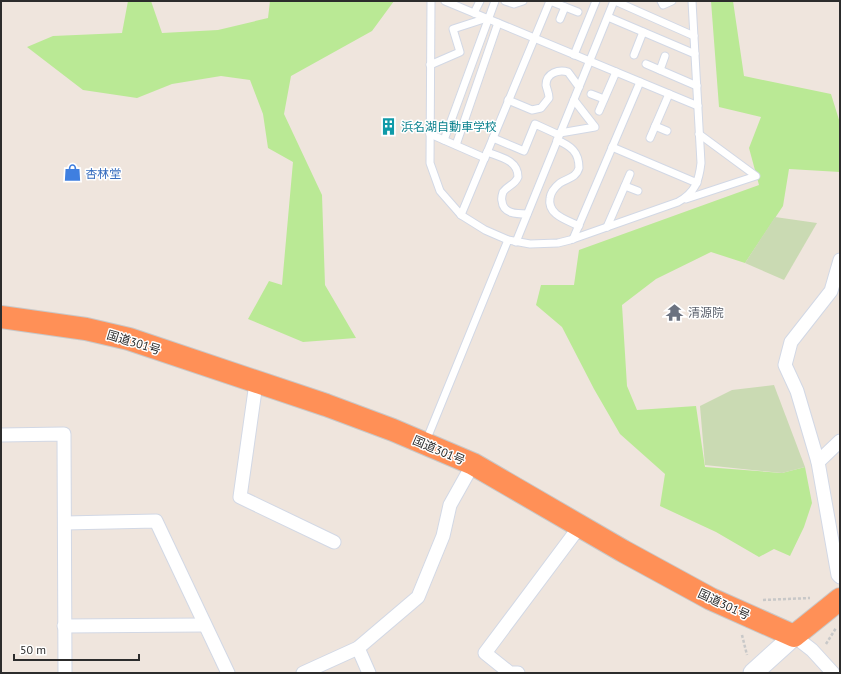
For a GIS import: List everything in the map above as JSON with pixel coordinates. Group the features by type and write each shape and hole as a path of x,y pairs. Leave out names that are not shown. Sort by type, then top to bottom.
{"highway":[{"name":"国道301号","path":"1,317 86,329 129,339 256,383 326,405 425,444 473,464 711,599 794,636"},
{"path":"794,636 840,599"}],"street":[{"path":"840,260 831,291 791,342 785,365 796,391 818,462 840,577"},
{"path":"256,383 240,497 334,542"},
{"path":"1,435 64,434 65,673"},
{"path":"818,462 840,441"},
{"path":"303,673 358,648 418,598 443,536 450,505 473,464"},
{"path":"65,523 156,521 228,673"},
{"path":"518,673 510,673 485,653 580,526"},
{"path":"64,626 204,625"},
{"path":"753,673 794,636 812,650 833,673"},
{"path":"358,648 369,673"}],"lane":[{"path":"431,1 430,163 440,191 461,215 485,230 512,241 544,243 573,239 756,176 699,134"},
{"path":"445,1 698,106"},
{"path":"474,13 480,1"},
{"path":"444,140 487,18 495,1"},
{"path":"505,1 514,4 523,1"},
{"path":"461,215 550,1 578,12"},
{"path":"574,54 596,1"},
{"path":"425,444 512,241 527,214 614,1 694,36"},
{"path":"661,1 663,5 672,1"},
{"path":"678,202 688,197 697,183 701,163 692,1"},
{"path":"560,18 565,7"},
{"path":"608,17 695,54"},
{"path":"430,65 460,52 453,29 487,18"},
{"path":"456,145 498,23"},
{"path":"634,55 643,32"},
{"path":"660,70 665,56"},
{"path":"646,64 697,86"},
{"path":"508,100 532,110 542,108 549,98 546,85 548,78 552,73 559,71 568,72 579,87"},
{"path":"599,111 616,72"},
{"path":"573,239 640,82"},
{"path":"591,94 604,99"},
{"path":"650,138 669,94"},
{"path":"559,136 595,127 574,100"},
{"path":"493,138 524,151 535,124 559,136 576,152 579,159 579,168 572,178 553,190 550,198 550,208 557,215 579,226"},
{"path":"655,126 667,132"},
{"path":"430,134 456,145 486,155 508,160 515,165 518,176 514,184 503,192 502,205 505,209 513,213 527,214"},
{"path":"612,147 697,183"},
{"path":"607,227 630,174"},
{"path":"625,186 638,191"}],"path":[{"path":"760,600 815,598"},
{"path":"828,643 837,626"}],"green space":[{"path":"128,1 151,1 162,33 218,30 268,18 270,1 394,1 372,31 291,76 284,114 322,195 325,285 356,338 303,342 248,319 269,281 282,285 293,162 268,148 263,114 250,80 221,76 172,84 137,98 83,90 27,47 53,36 122,33"},
{"path":"711,1 733,1 744,76 831,94 840,123 840,172 789,169 783,206 745,263 711,252 656,279 622,305 627,386 637,410 696,406 705,467 782,473 805,467 812,503 804,527 790,556 774,549 759,557 716,532 660,506 665,474 620,434 594,389 562,327 536,305 541,285 574,285 579,250 759,185 749,148 761,117 719,107"},
{"path":"775,217 817,223 784,280 745,263"},
{"path":"774,385 805,467 782,473 705,465 700,406 732,390"}],"place":[{"name":"浜名湖自動車学校","path":"388,126"},
{"name":"杏林堂","path":"72,173"},
{"name":"清源院","path":"675,312"}]}
